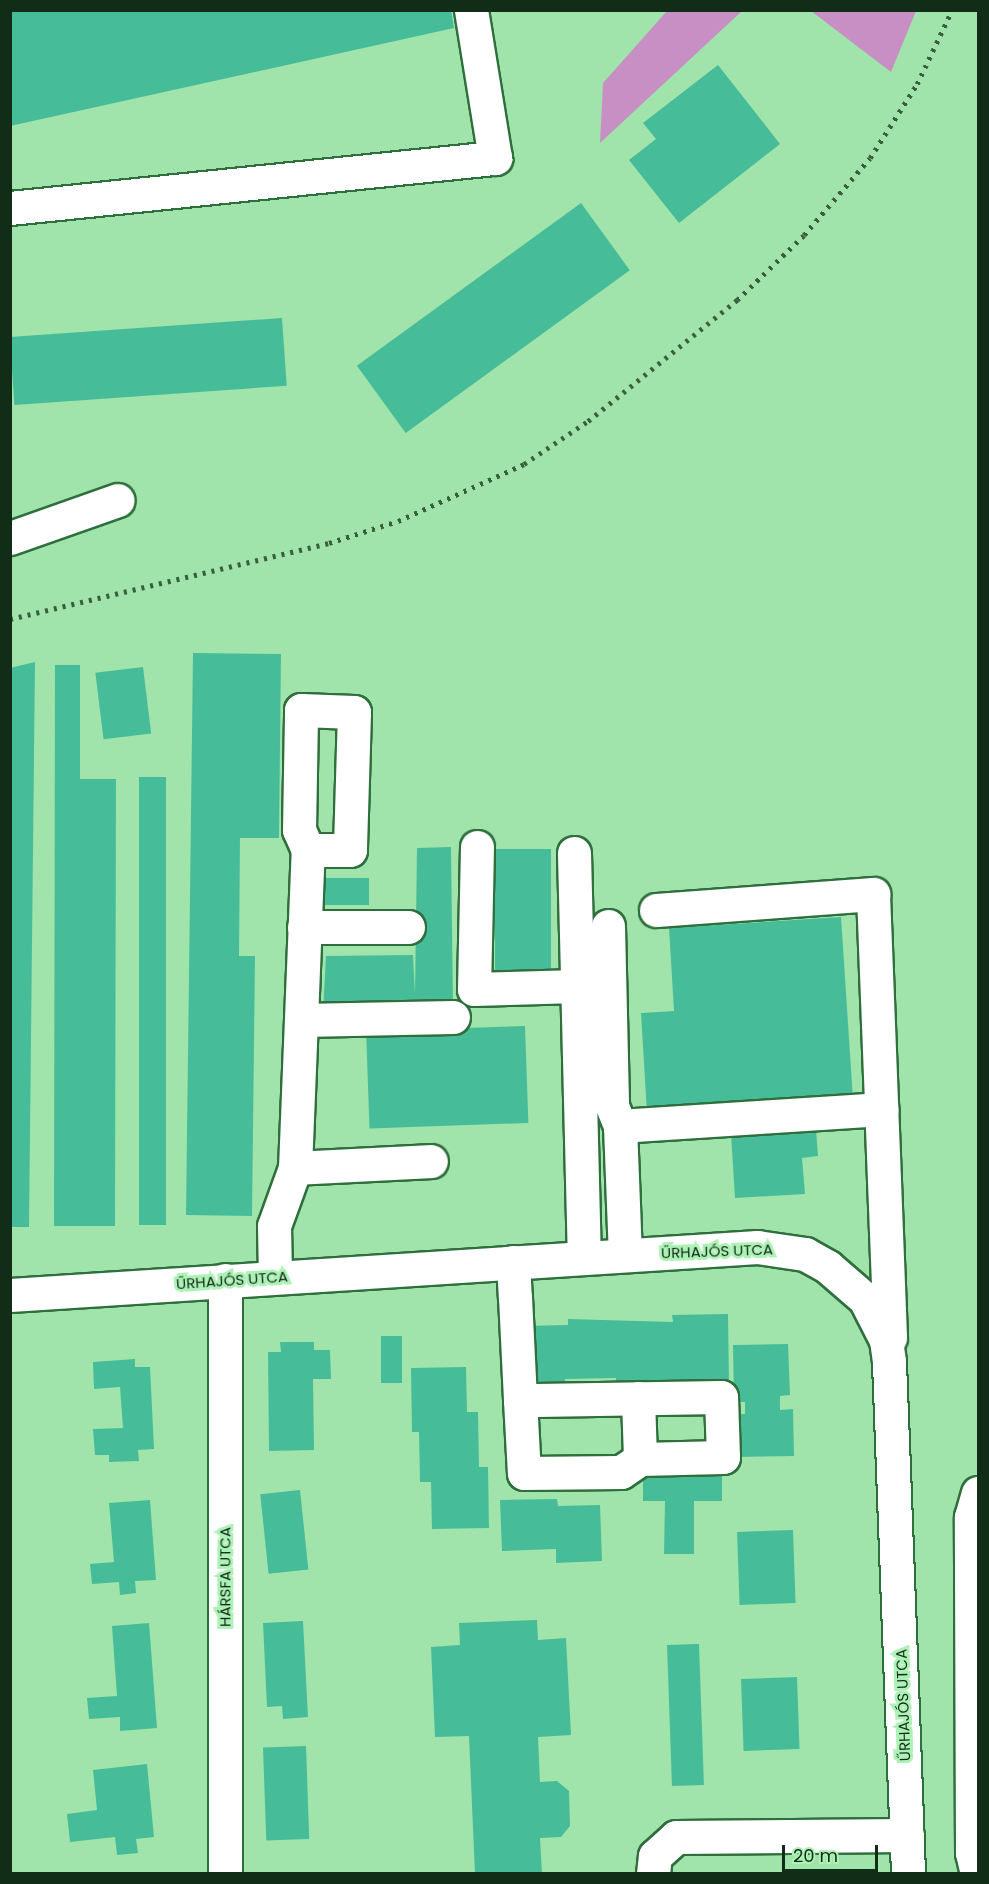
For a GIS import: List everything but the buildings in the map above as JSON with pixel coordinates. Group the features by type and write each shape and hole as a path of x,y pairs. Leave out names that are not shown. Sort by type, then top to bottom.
{"street":[{"path":"10,208 495,158 471,10"},
{"path":"10,538 118,500"},
{"path":"477,847 474,989 577,987"},
{"path":"275,1277 274,1226 295,1168 308,850"},
{"path":"574,853 579,1236"},
{"path":"656,910 873,894 892,1394"},
{"path":"608,926 612,1106 620,1126 625,1255"},
{"path":"304,927 408,927"},
{"path":"301,1020 453,1017"},
{"path":"620,1126 881,1109"},
{"path":"295,1168 431,1161"},
{"name":"ŰRHAJÓS UTCA","path":"10,1295 513,1262 579,1236 625,1255 757,1247 805,1254 865,1299 886,1340 892,1394 908,1874"},
{"path":"513,1262 520,1400 524,1473 621,1472 640,1459 723,1457 721,1397 520,1400"},
{"name":"HÁRSFA UTCA","path":"225,1280 225,1874"},
{"path":"638,1398 640,1459"},
{"path":"977,1874 971,1516 978,1493"},
{"path":"653,1874 655,1856 676,1837 907,1835"}],"shaded area":[{"path":"667,11 742,11 600,143 603,83"},
{"path":"811,11 916,11 891,72"}],"railway":[{"path":"10,619 329,543 398,521 524,464 588,421 737,300 804,235 870,158 917,84 952,10"}]}
